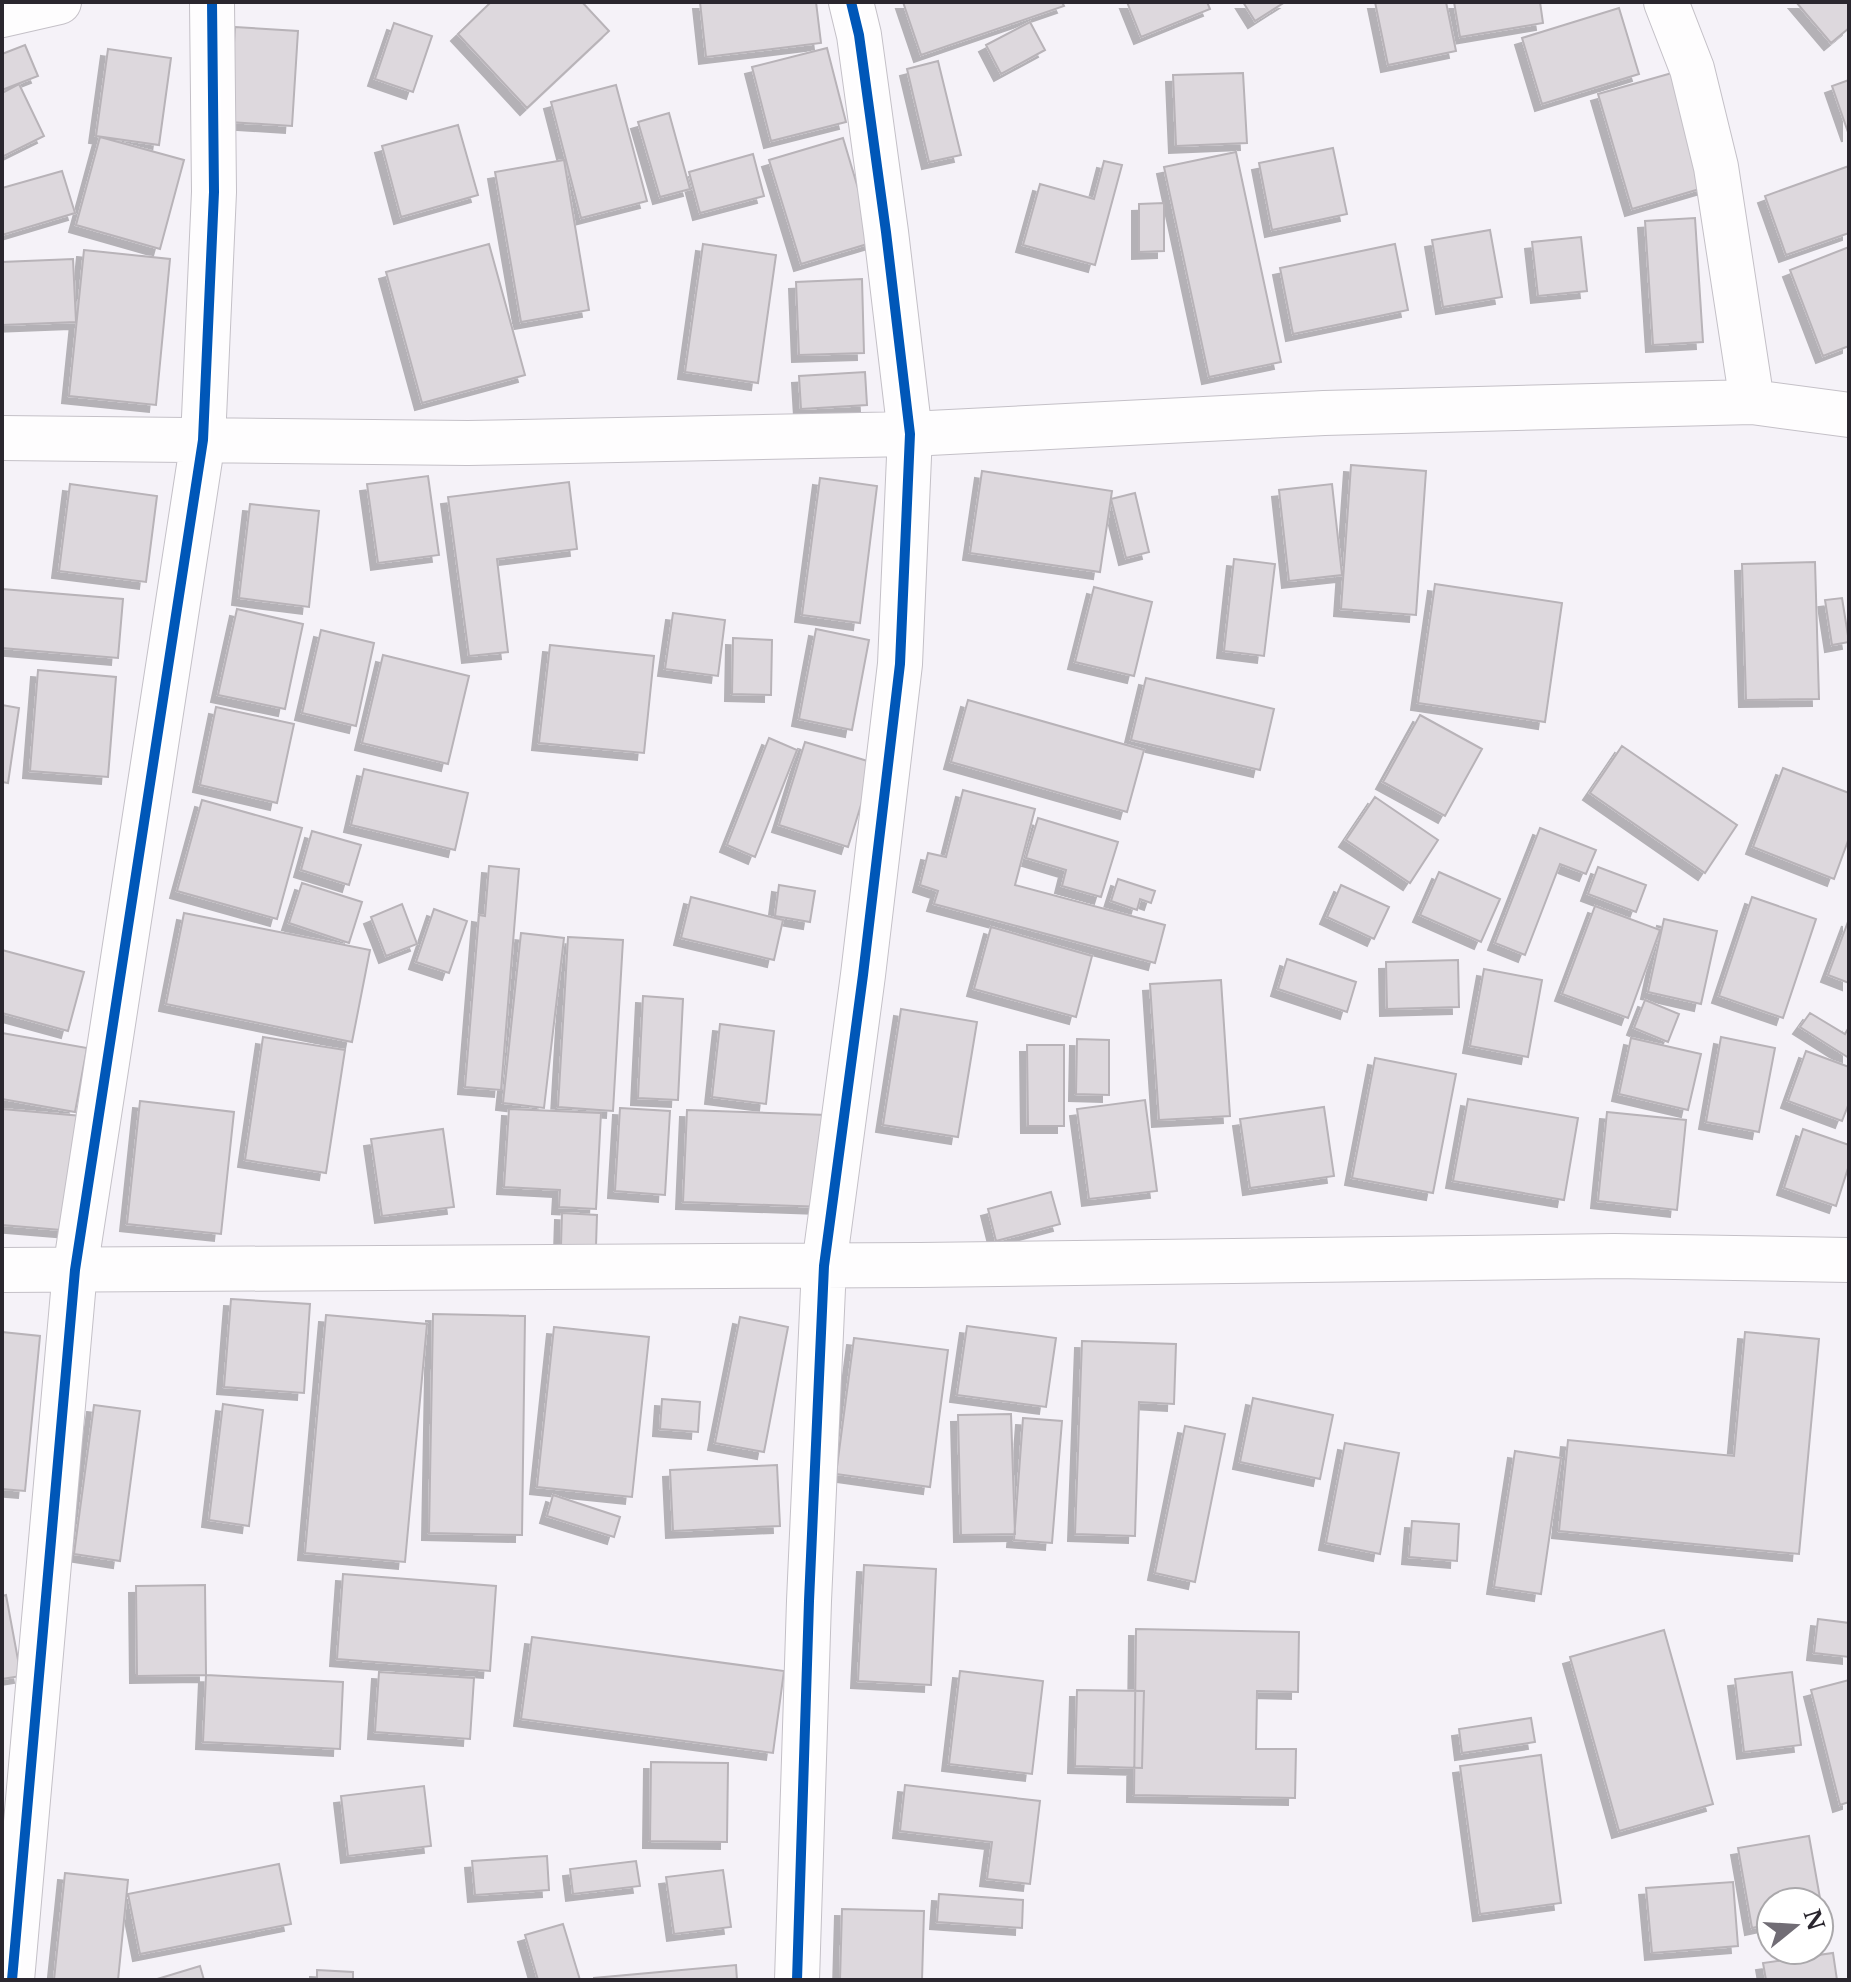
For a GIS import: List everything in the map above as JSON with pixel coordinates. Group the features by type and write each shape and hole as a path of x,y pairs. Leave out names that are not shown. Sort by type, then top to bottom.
{"street":[{"path":"2,15 59,2"},
{"path":"12,1980 75,1270 203,440 214,192 212,2"},
{"path":"797,1980 824,1266 900,664 910,434 884,216 859,35 851,2"},
{"path":"1666,2 1692,69 1716,167 1752,402"},
{"path":"2,438 468,443 910,434 1324,413 1752,402 1849,415"},
{"path":"2,1270 824,1266 1614,1256 1849,1260"}],"building":[{"path":"491,2 582,2 609,31 527,108 458,34"},
{"path":"700,2 816,2 821,43 706,57"},
{"path":"903,2 1062,2 1064,6 921,55"},
{"path":"1127,2 1207,2 1210,9 1141,37"},
{"path":"1243,2 1285,2 1255,21"},
{"path":"1375,2 1446,2 1456,51 1388,65"},
{"path":"1454,2 1540,2 1543,23 1460,37"},
{"path":"1796,2 1849,2 1849,28 1831,43"},
{"path":"1619,8 1639,74 1542,104 1522,38"},
{"path":"1030,22 1045,50 1001,74 986,45"},
{"path":"394,23 432,36 413,92 375,79"},
{"path":"235,27 298,31 292,126 229,122"},
{"path":"25,45 38,76 2,90 2,54"},
{"path":"827,48 846,122 771,141 752,67"},
{"path":"108,49 171,58 159,145 96,136"},
{"path":"938,61 961,155 929,162 907,69"},
{"path":"1679,71 1713,185 1632,209 1598,94"},
{"path":"1243,73 1247,143 1176,146 1173,75"},
{"path":"1849,80 1849,135 1832,86"},
{"path":"19,84 44,136 2,157 2,93"},
{"path":"616,85 647,201 581,218 551,102"},
{"path":"669,113 690,189 660,197 638,122"},
{"path":"458,125 478,195 401,217 382,146"},
{"path":"100,137 184,160 160,249 76,225"},
{"path":"843,138 874,242 801,264 769,160"},
{"path":"1333,148 1347,214 1272,230 1259,163"},
{"path":"1236,152 1281,362 1209,377 1164,167"},
{"path":"753,154 764,196 700,213 689,172"},
{"path":"564,160 589,310 521,322 495,172"},
{"path":"1104,161 1122,165 1095,265 1023,245 1040,184 1094,199"},
{"path":"1849,166 1849,233 1786,255 1765,196"},
{"path":"62,171 75,213 2,235 2,188"},
{"path":"1164,203 1164,251 1139,252 1139,204"},
{"path":"1695,218 1703,342 1653,345 1645,221"},
{"path":"1490,230 1502,297 1443,307 1432,240"},
{"path":"1581,237 1587,291 1538,296 1532,242"},
{"path":"489,244 525,375 422,403 386,272"},
{"path":"703,244 776,255 758,383 685,372"},
{"path":"1395,244 1408,310 1293,334 1280,268"},
{"path":"1849,247 1849,346 1823,356 1790,270"},
{"path":"84,250 170,259 156,405 69,396"},
{"path":"73,259 76,322 2,325 2,262"},
{"path":"862,279 864,353 799,355 796,282"},
{"path":"865,372 867,405 801,409 799,376"},
{"path":"1351,465 1426,471 1416,615 1341,609"},
{"path":"982,471 1112,491 1100,572 970,553"},
{"path":"428,476 439,555 378,563 367,484"},
{"path":"820,478 877,486 860,623 802,615"},
{"path":"569,482 577,549 497,559 508,652 469,656 448,497"},
{"path":"70,484 157,496 146,582 59,571"},
{"path":"1332,484 1342,575 1289,581 1279,490"},
{"path":"1135,493 1149,552 1126,558 1111,499"},
{"path":"250,504 319,511 309,607 239,598"},
{"path":"1234,559 1275,564 1264,656 1224,651"},
{"path":"1815,562 1819,699 1746,700 1742,564"},
{"path":"1435,584 1562,603 1545,722 1418,703"},
{"path":"1094,587 1152,602 1134,676 1075,662"},
{"path":"2,589 123,599 118,658 2,648"},
{"path":"1842,598 1849,642 1832,645 1825,600"},
{"path":"237,609 303,624 285,709 218,695"},
{"path":"673,613 725,620 718,676 665,669"},
{"path":"816,629 869,640 852,730 799,719"},
{"path":"321,630 374,643 356,726 302,713"},
{"path":"733,638 772,640 771,695 732,694"},
{"path":"550,645 654,656 644,753 539,743"},
{"path":"383,655 469,676 448,764 362,743"},
{"path":"38,670 116,677 108,777 30,771"},
{"path":"1146,678 1274,709 1260,770 1131,740"},
{"path":"968,700 1144,750 1127,812 951,762"},
{"path":"2,705 19,708 8,783 2,782"},
{"path":"216,707 294,724 277,803 200,785"},
{"path":"1420,715 1482,749 1445,816 1383,782"},
{"path":"769,738 797,750 755,857 727,845"},
{"path":"805,742 874,763 848,847 779,825"},
{"path":"1622,746 1737,825 1705,873 1590,793"},
{"path":"1783,768 1849,793 1849,838 1834,879 1753,847"},
{"path":"364,769 468,793 455,850 351,825"},
{"path":"963,790 1035,809 1015,885 1165,925 1155,963 934,904 938,891 920,885 928,853 946,857"},
{"path":"1375,797 1438,840 1410,883 1346,840"},
{"path":"202,800 302,828 277,919 177,891"},
{"path":"1038,818 1118,842 1101,897 1062,886 1066,870 1026,858"},
{"path":"1540,828 1596,850 1586,874 1560,864 1525,955 1495,943"},
{"path":"312,831 361,845 349,885 301,870"},
{"path":"489,866 519,869 501,1090 465,1087 479,915 485,916"},
{"path":"1598,867 1646,885 1636,912 1588,894"},
{"path":"1439,872 1500,899 1481,942 1420,915"},
{"path":"1118,879 1155,891 1151,903 1140,899 1137,910 1111,901"},
{"path":"302,883 362,902 349,943 289,923"},
{"path":"779,885 815,891 810,922 775,916"},
{"path":"1341,885 1389,907 1374,939 1327,917"},
{"path":"691,897 783,920 774,960 681,938"},
{"path":"1752,897 1816,919 1783,1018 1719,996"},
{"path":"402,904 417,944 386,956 371,917"},
{"path":"1595,906 1660,930 1628,1018 1562,994"},
{"path":"434,909 467,921 449,973 416,962"},
{"path":"184,913 370,950 352,1042 166,1004"},
{"path":"1664,919 1717,931 1701,1004 1648,992"},
{"path":"1849,919 1849,983 1828,975"},
{"path":"991,927 1092,956 1076,1017 974,989"},
{"path":"521,933 564,938 544,1108 503,1103"},
{"path":"568,937 623,940 613,1111 558,1107"},
{"path":"2,950 84,972 68,1031 2,1013"},
{"path":"1287,959 1356,982 1347,1012 1278,989"},
{"path":"1458,960 1459,1007 1387,1009 1386,962"},
{"path":"1484,969 1542,980 1528,1057 1470,1046"},
{"path":"1221,980 1230,1116 1159,1120 1150,984"},
{"path":"643,996 683,999 678,1100 638,1098"},
{"path":"1645,1000 1679,1014 1668,1042 1634,1028"},
{"path":"901,1009 977,1022 958,1137 883,1125"},
{"path":"1810,1013 1845,1034 1849,1027 1849,1058 1800,1027"},
{"path":"720,1024 774,1031 766,1104 712,1097"},
{"path":"2,1033 87,1048 75,1112 2,1099"},
{"path":"263,1037 345,1050 326,1173 245,1160"},
{"path":"1721,1037 1775,1048 1759,1132 1706,1122"},
{"path":"1631,1038 1701,1054 1688,1110 1619,1094"},
{"path":"1077,1039 1109,1040 1109,1095 1076,1094"},
{"path":"1027,1045 1064,1045 1064,1126 1028,1126"},
{"path":"1806,1051 1849,1067 1849,1103 1842,1121 1788,1101"},
{"path":"1375,1058 1456,1074 1433,1193 1352,1178"},
{"path":"1468,1099 1578,1118 1564,1200 1453,1181"},
{"path":"1145,1100 1157,1191 1089,1199 1077,1109"},
{"path":"140,1101 234,1112 221,1234 127,1224"},
{"path":"1324,1107 1334,1176 1250,1188 1240,1119"},
{"path":"620,1108 670,1111 665,1195 615,1191"},
{"path":"2,1109 82,1116 73,1231 2,1225"},
{"path":"509,1109 601,1113 596,1209 559,1207 560,1190 504,1187"},
{"path":"687,1110 827,1115 825,1207 683,1202"},
{"path":"1607,1112 1686,1120 1677,1210 1598,1201"},
{"path":"443,1129 454,1207 382,1216 371,1139"},
{"path":"1803,1129 1849,1145 1849,1165 1836,1206 1784,1188"},
{"path":"1051,1192 1060,1224 996,1241 988,1209"},
{"path":"562,1213 597,1215 596,1246 561,1245"},
{"path":"231,1299 310,1304 304,1393 224,1387"},
{"path":"433,1314 525,1316 522,1535 429,1533"},
{"path":"326,1315 427,1324 405,1562 305,1553"},
{"path":"740,1317 788,1327 764,1452 715,1443"},
{"path":"967,1326 1056,1338 1046,1407 957,1395"},
{"path":"554,1327 649,1337 632,1497 537,1487"},
{"path":"2,1332 40,1336 25,1491 2,1489"},
{"path":"1745,1332 1819,1339 1799,1554 1559,1531 1568,1440 1734,1456"},
{"path":"854,1338 948,1350 930,1487 836,1474"},
{"path":"1082,1341 1176,1344 1174,1404 1139,1402 1135,1536 1075,1534"},
{"path":"1253,1398 1333,1415 1320,1479 1240,1462"},
{"path":"662,1399 700,1402 698,1432 660,1429"},
{"path":"223,1404 263,1410 249,1526 209,1520"},
{"path":"94,1405 140,1411 120,1561 74,1554"},
{"path":"1011,1414 1015,1534 961,1535 958,1415"},
{"path":"1023,1418 1062,1421 1052,1543 1014,1540"},
{"path":"1185,1426 1225,1434 1195,1582 1155,1573"},
{"path":"1345,1443 1399,1453 1380,1554 1326,1543"},
{"path":"1515,1451 1561,1458 1541,1594 1494,1587"},
{"path":"777,1465 780,1526 673,1531 670,1470"},
{"path":"553,1495 620,1517 614,1537 547,1516"},
{"path":"1412,1521 1459,1524 1457,1561 1409,1557"},
{"path":"864,1565 936,1569 931,1685 858,1681"},
{"path":"343,1574 496,1586 490,1671 337,1659"},
{"path":"205,1585 206,1675 137,1676 136,1586"},
{"path":"6,1595 21,1676 2,1679 2,1596"},
{"path":"1818,1619 1849,1623 1849,1657 1814,1653"},
{"path":"1136,1629 1299,1632 1298,1692 1257,1691 1256,1749 1296,1749 1295,1798 1134,1795"},
{"path":"1664,1630 1713,1804 1619,1831 1570,1657"},
{"path":"532,1637 784,1671 773,1753 521,1719"},
{"path":"960,1671 1043,1681 1032,1774 949,1764"},
{"path":"379,1672 474,1678 470,1739 375,1732"},
{"path":"1792,1672 1801,1745 1744,1752 1735,1679"},
{"path":"206,1675 343,1682 340,1749 203,1742"},
{"path":"1849,1680 1849,1802 1840,1805 1811,1690"},
{"path":"1077,1690 1144,1691 1142,1768 1075,1766"},
{"path":"1531,1718 1535,1742 1462,1753 1459,1729"},
{"path":"1541,1755 1561,1903 1480,1914 1460,1766"},
{"path":"651,1762 728,1763 727,1842 650,1841"},
{"path":"905,1785 1040,1801 1030,1884 987,1879 992,1842 900,1831"},
{"path":"424,1786 431,1846 348,1856 341,1796"},
{"path":"1809,1836 1818,1886 1755,1886 1755,1927 1752,1928 1738,1848"},
{"path":"547,1856 549,1890 475,1895 472,1861"},
{"path":"636,1861 640,1886 573,1894 570,1869"},
{"path":"279,1864 291,1924 140,1954 128,1894"},
{"path":"723,1870 731,1927 674,1934 666,1877"},
{"path":"65,1873 128,1880 118,1980 54,1980"},
{"path":"1733,1882 1738,1946 1652,1953 1646,1888"},
{"path":"939,1894 1023,1900 1022,1928 937,1922"},
{"path":"842,1909 924,1911 922,1980 840,1980"},
{"path":"563,1924 580,1980 538,1980 525,1935"},
{"path":"736,1965 737,1980 594,1980 594,1978"},
{"path":"200,1966 204,1980 154,1980"},
{"path":"1764,1966 1835,1966 1837,1980 1766,1980"},
{"path":"317,1970 353,1972 353,1980 317,1980"}],"cycle path":[{"path":"12,1980 75,1270 203,440 214,192 212,2"},
{"path":"797,1980 824,1266 900,664 910,434 886,232 859,35 851,2"}]}
